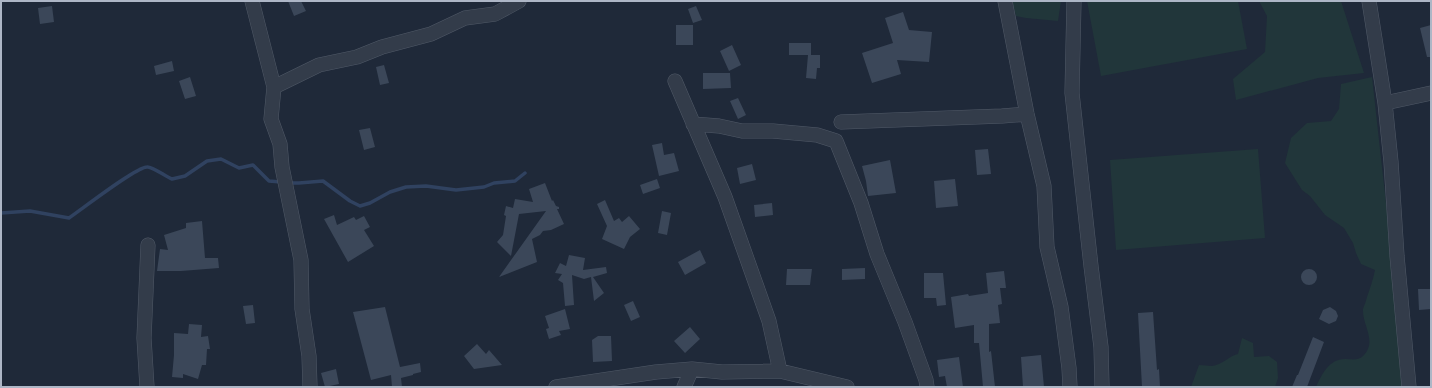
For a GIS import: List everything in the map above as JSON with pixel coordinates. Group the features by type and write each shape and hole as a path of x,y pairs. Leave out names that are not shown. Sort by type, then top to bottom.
{"street":[{"path":"252,1 274,87 271,119 280,144 282,167 301,260 302,309 309,356 310,387"},
{"path":"274,87 319,65 357,56 382,47 432,34 465,18 495,14 519,1"},
{"path":"1005,1 1027,114 1044,186 1047,247 1061,307 1070,387"},
{"path":"1074,1 1072,93 1101,347 1102,387"},
{"path":"1369,1 1385,103 1409,387"},
{"path":"675,81 725,197 769,321 780,371"},
{"path":"1385,103 1431,92"},
{"path":"841,122 1027,114"},
{"path":"693,124 719,126 742,131 773,131 817,135 836,141 861,203 877,254 905,322 926,380 927,387"},
{"path":"147,387 144,338 148,245"},
{"path":"684,387 692,368"},
{"path":"556,387 692,368 722,372 780,371 847,387"}],"green space":[{"path":"1012,1 1061,1 1058,21 1016,16"},
{"path":"1087,1 1238,1 1247,49 1101,76"},
{"path":"1259,1 1341,1 1364,73 1318,78 1236,100 1233,79 1265,52 1267,16"},
{"path":"1372,77 1399,320 1403,387 1316,387 1330,364 1339,360 1359,359 1367,350 1369,339 1363,309 1375,270 1361,264 1353,243 1344,228 1325,215 1310,196 1302,190 1285,163 1291,138 1307,123 1331,121 1339,109 1341,84"},
{"path":"1258,149 1265,238 1116,250 1110,160"},
{"path":"1242,338 1253,343 1254,357 1269,356 1277,362 1278,378 1275,387 1191,387 1199,365 1216,365 1238,354"}],"building":[{"path":"288,1 301,1 306,11 294,16"},
{"path":"52,6 54,22 40,24 38,8"},
{"path":"696,6 702,20 693,23 688,9"},
{"path":"903,12 909,30 932,32 929,62 897,60 901,74 872,83 862,53 893,43 885,18"},
{"path":"676,25 693,25 693,45 676,45"},
{"path":"1431,25 1431,57 1427,57 1420,28"},
{"path":"789,43 811,43 811,55 820,55 820,68 817,68 816,79 806,78 808,55 789,55"},
{"path":"732,45 741,65 729,71 720,51"},
{"path":"172,61 174,71 156,75 154,66"},
{"path":"384,65 389,83 380,85 376,67"},
{"path":"703,73 730,73 731,88 703,89"},
{"path":"190,77 196,96 185,99 179,81"},
{"path":"738,98 746,115 738,119 730,101"},
{"path":"370,128 375,147 364,150 359,130"},
{"path":"662,143 664,155 674,153 679,171 659,176 652,145"},
{"path":"988,149 991,174 977,175 975,150"},
{"path":"890,160 896,193 868,196 862,166"},
{"path":"752,164 756,180 740,184 737,168"},
{"path":"657,179 660,188 643,194 640,185"},
{"path":"955,179 958,206 936,208 934,181"},
{"path":"545,183 552,201 553,200 556,206 559,207 559,209 557,209 564,224 551,230 543,231 540,235 532,239 537,262 499,277 546,211 519,214 511,256 497,242 503,235 506,206 513,208 515,199 533,202 529,189"},
{"path":"605,200 614,221 619,218 622,222 629,216 640,229 630,237 624,249 602,239 607,226 597,204"},
{"path":"772,203 773,215 755,217 754,205"},
{"path":"662,211 671,213 667,235 658,233"},
{"path":"334,215 337,225 354,217 356,220 364,216 370,227 364,230 374,246 348,262 324,219"},
{"path":"202,221 205,258 218,258 219,268 157,271 160,249 168,250 164,235 186,228 186,223"},
{"path":"700,250 706,263 685,275 678,262"},
{"path":"569,255 585,258 583,270 606,267 607,273 593,277 604,293 594,301 591,277 584,279 572,275 574,305 565,306 563,283 558,280 562,274 555,273 560,263 566,266"},
{"path":"865,268 865,279 842,280 842,269"},
{"path":"787,269 812,269 810,285 786,285"},
{"path":"1309,269 1315,271 1317,277 1315,283 1309,285 1303,283 1301,277 1303,271"},
{"path":"1004,271 1006,288 1000,288 1002,304 998,305 1000,323 989,324 989,352 991,351 995,387 983,387 979,343 974,343 974,325 955,328 951,297 988,293 986,273"},
{"path":"924,273 943,273 946,305 937,306 936,298 924,298"},
{"path":"1418,289 1430,289 1431,309 1419,310"},
{"path":"633,301 640,317 631,321 624,305"},
{"path":"253,305 255,323 246,324 243,306"},
{"path":"385,307 400,367 420,363 421,372 401,378 402,387 392,387 391,375 371,380 353,312"},
{"path":"1330,307 1336,311 1338,316 1336,321 1329,324 1319,319 1323,310"},
{"path":"565,309 570,329 559,331 561,335 549,339 546,329 549,328 545,316"},
{"path":"1153,312 1157,370 1159,369 1160,387 1142,387 1138,313"},
{"path":"189,324 202,325 201,337 208,336 210,349 207,349 206,365 202,365 198,379 183,374 183,378 172,377 174,333 188,334"},
{"path":"690,327 700,339 685,353 674,341"},
{"path":"598,336 611,336 612,361 593,362 592,340"},
{"path":"1313,337 1324,342 1307,387 1292,387 1298,375"},
{"path":"477,344 486,354 489,350 502,365 474,369 464,356"},
{"path":"1041,355 1044,387 1023,387 1021,357"},
{"path":"959,357 963,387 947,387 945,376 939,377 937,360"},
{"path":"336,369 339,384 325,387 321,373"}],"waterway":[{"path":"1,213 30,211 69,218 121,181 147,167 152,168 172,179 185,176 207,161 221,159 239,168 253,165 269,181 281,182"},
{"path":"288,183 323,181 350,201 360,206 370,203 390,192 406,187 426,186 456,190 484,187 494,183 515,181 525,173"}]}
